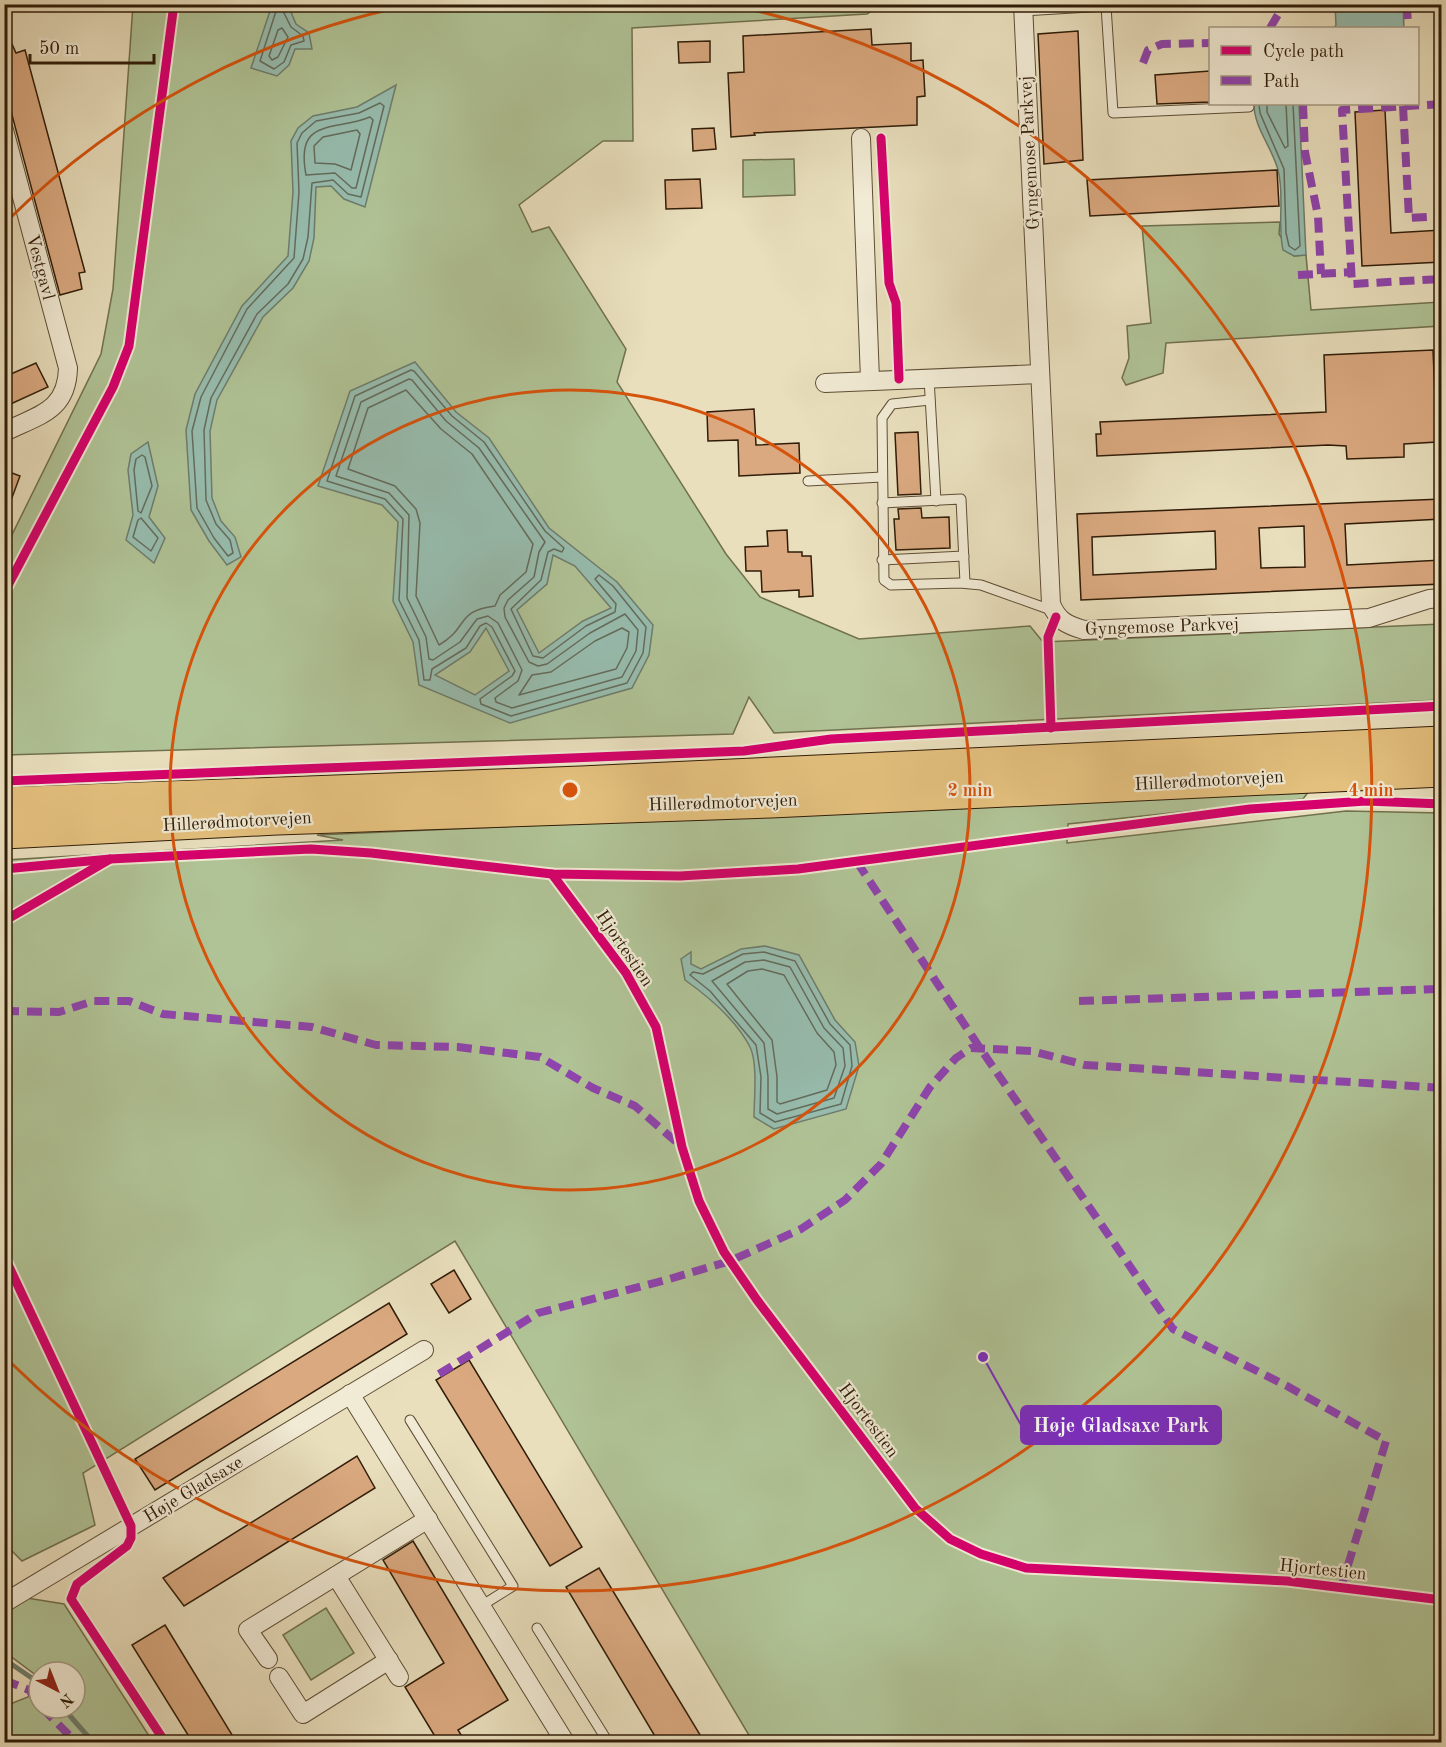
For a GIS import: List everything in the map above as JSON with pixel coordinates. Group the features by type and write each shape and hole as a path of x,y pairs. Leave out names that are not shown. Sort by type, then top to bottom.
{"highway":[{"path":"1016,762 1442,723"},
{"name":"Hillerødmotorvejen","path":"4,804 581,783 1442,743"},
{"name":"Hillerødmotorvejen","path":"4,832 277,818 771,801 1442,770"},
{"path":"1230,779 1442,787"}],"street":[{"name":"Gyngemose Parkvej","path":"1023,8 1050,592 1056,617 1068,626 1084,630 1369,618 1429,599 1442,598"},
{"name":"Vestgavl","path":"4,129 68,368 63,397 54,408 4,432"},
{"path":"861,138 870,380"},
{"path":"825,383 1040,374"},
{"name":"Høje Gladsaxe","path":"4,1602 424,1350"},
{"path":"350,1394 565,1743"},
{"path":"268,1659 248,1630 428,1519"},
{"path":"336,1576 399,1677"},
{"path":"279,1677 303,1714 389,1660"}],"lane":[{"path":"1023,8 1106,6 1113,113 1249,107"},
{"path":"929,378 936,501"},
{"path":"930,400 892,404 884,412 883,577 888,584 965,583 989,588 1054,611"},
{"path":"808,481 882,477"},
{"path":"882,503 961,499 965,583"},
{"path":"882,560 964,556"},
{"path":"1442,909 1439,909 1442,985"},
{"path":"410,1420 513,1586 481,1606"},
{"path":"537,1628 608,1743"}],"shaded area":[{"path":"133,5 880,5 867,14 632,28 633,141 603,141 519,205 532,232 549,227 626,349 617,382 726,554 760,597 859,639 1030,626 1043,642 1441,624 1441,700 774,733 749,697 733,734 5,755 4,551 101,354 113,289"},
{"path":"794,159 795,195 743,197 743,160"},
{"path":"1280,222 1279,234 1294,256 1306,255 1311,310 1441,302 1441,326 1166,343 1163,373 1126,385 1122,378 1129,358 1127,326 1151,323 1142,226"},
{"path":"1309,791 1303,799 1068,824 1067,843 1346,811 1441,813 1441,1742 753,1742 455,1241 83,1473 95,1525 22,1561 5,1544 5,860 343,840 317,835"},
{"path":"27,1598 64,1604 153,1742 5,1742 5,1706 27,1697 27,1720 87,1720 87,1660 27,1660 27,1668 5,1652 5,1612"},
{"path":"326,1608 354,1653 311,1680 283,1635"}],"water":[{"path":"272,5 288,5 296,24 309,33 312,49 295,49 289,65 277,76 251,68"},
{"path":"1335,5 1403,5 1404,27 1335,27"},
{"path":"396,85 365,207 344,199 331,186 316,187 314,238 309,261 293,288 263,317 217,400 210,431 212,498 221,521 235,537 241,557 227,565 209,541 191,510 186,430 195,394 242,306 288,256 293,192 291,141 298,128 313,116 357,107"},
{"path":"1254,105 1299,105 1306,255 1294,256 1283,250 1278,170 1255,113"},
{"path":"415,362 456,412 489,438 549,528 617,582 653,625 649,655 632,688 510,723 419,685 413,642 393,601 398,522 382,505 318,486 350,391","holes":["553,555 575,566 611,608 583,621 539,653 517,610 547,584","486,628 509,671 475,695 435,675 470,652"]},
{"path":"148,442 158,486 149,517 165,538 154,563 126,540 133,515 128,470 131,454"},
{"path":"765,946 799,955 835,1020 855,1042 859,1066 846,1109 774,1129 754,1117 755,1071 750,1047 721,1010 685,980 681,959 691,952 691,964 701,969 741,949"}],"building":[{"path":"4,26 16,53 25,50 85,272 79,273 82,289 60,295 4,85"},
{"path":"871,29 872,45 911,43 911,61 923,60 925,96 917,97 917,125 754,133 755,135 731,137 728,73 744,72 743,36"},
{"path":"1078,31 1083,160 1044,164 1038,34"},
{"path":"710,41 710,62 679,63 678,42"},
{"path":"1209,71 1209,102 1157,104 1155,75"},
{"path":"1385,110 1391,233 1442,230 1442,262 1362,266 1355,112"},
{"path":"714,128 716,149 693,151 692,129"},
{"path":"1277,170 1279,206 1090,216 1087,180"},
{"path":"700,179 702,208 666,209 665,180"},
{"path":"1433,350 1437,442 1404,444 1404,457 1347,459 1346,446 1328,445 1097,456 1096,434 1101,434 1100,422 1326,412 1324,355"},
{"path":"36,363 48,387 4,407 4,377"},
{"path":"754,409 756,445 799,443 800,473 739,476 738,440 708,441 707,412"},
{"path":"918,432 921,494 898,495 895,433"},
{"path":"4,470 20,476 6,514 4,514"},
{"path":"1442,499 1442,519 1345,524 1347,565 1442,560 1442,584 1081,600 1077,514","holes":["1304,526 1305,567 1261,568 1259,528","1215,531 1216,569 1093,575 1092,537"]},
{"path":"921,508 922,518 949,517 950,548 896,550 894,519 899,519 898,509"},
{"path":"787,530 788,552 802,552 802,556 811,556 813,596 799,597 799,590 762,592 761,571 746,571 745,547 768,546 767,531"},
{"path":"454,1270 471,1299 449,1313 431,1284"},
{"path":"389,1303 407,1334 155,1490 135,1459"},
{"path":"469,1360 582,1547 550,1566 436,1380"},
{"path":"357,1456 375,1488 184,1606 163,1578"},
{"path":"413,1541 508,1700 458,1730 466,1743 439,1743 405,1687 444,1663 383,1560"},
{"path":"599,1568 705,1743 659,1743 566,1587"},
{"path":"165,1625 237,1743 193,1743 132,1645"}],"waterway":[{"path":"4,1659 27,1675"},
{"path":"74,1720 93,1742"}],"marked path":[{"path":"1271,27 1279,13 1280,4"},
{"path":"1407,4 1408,27"},
{"path":"1143,63 1148,50 1162,44 1209,43"},
{"path":"1442,104 1342,110 1352,284 1442,279"},
{"path":"1303,105 1305,152 1318,216 1321,274"},
{"path":"1403,106 1409,218 1442,216"},
{"path":"1298,275 1352,272"},
{"path":"857,862 980,1048 1173,1329 1287,1386 1386,1441 1341,1588"},
{"path":"1079,1001 1442,989"},
{"path":"4,1011 59,1012 94,1001 129,1001 163,1014 312,1027 376,1045 458,1047 540,1057 593,1088 635,1106 682,1147"},
{"path":"439,1374 538,1313 730,1261 801,1229 845,1200 881,1164 930,1087 956,1058 971,1048 1032,1051 1085,1065 1442,1088"},
{"path":"4,1680 27,1689"},
{"path":"54,1720 76,1742"}],"cycle path":[{"path":"4,593 113,387 129,346 174,4"},
{"path":"881,138 889,283 896,303 899,379"},
{"path":"1051,728 1048,637 1056,617"},
{"path":"4,781 744,751 831,739 1442,706"},
{"path":"4,869 110,859 311,849 371,853 552,874 680,876 798,869 1250,809 1366,801 1442,804"},
{"path":"4,921 110,859"},
{"name":"Hjortestien","path":"552,874 626,973 656,1027 682,1147 699,1201 724,1252 757,1300 915,1508 950,1539 981,1554 1026,1568 1287,1581 1442,1600"},
{"path":"4,1256 131,1526 131,1538 127,1546 77,1584 71,1599 165,1742"}],"place":[{"name":"Høje Gladsaxe Park","path":"983,1357"}]}
